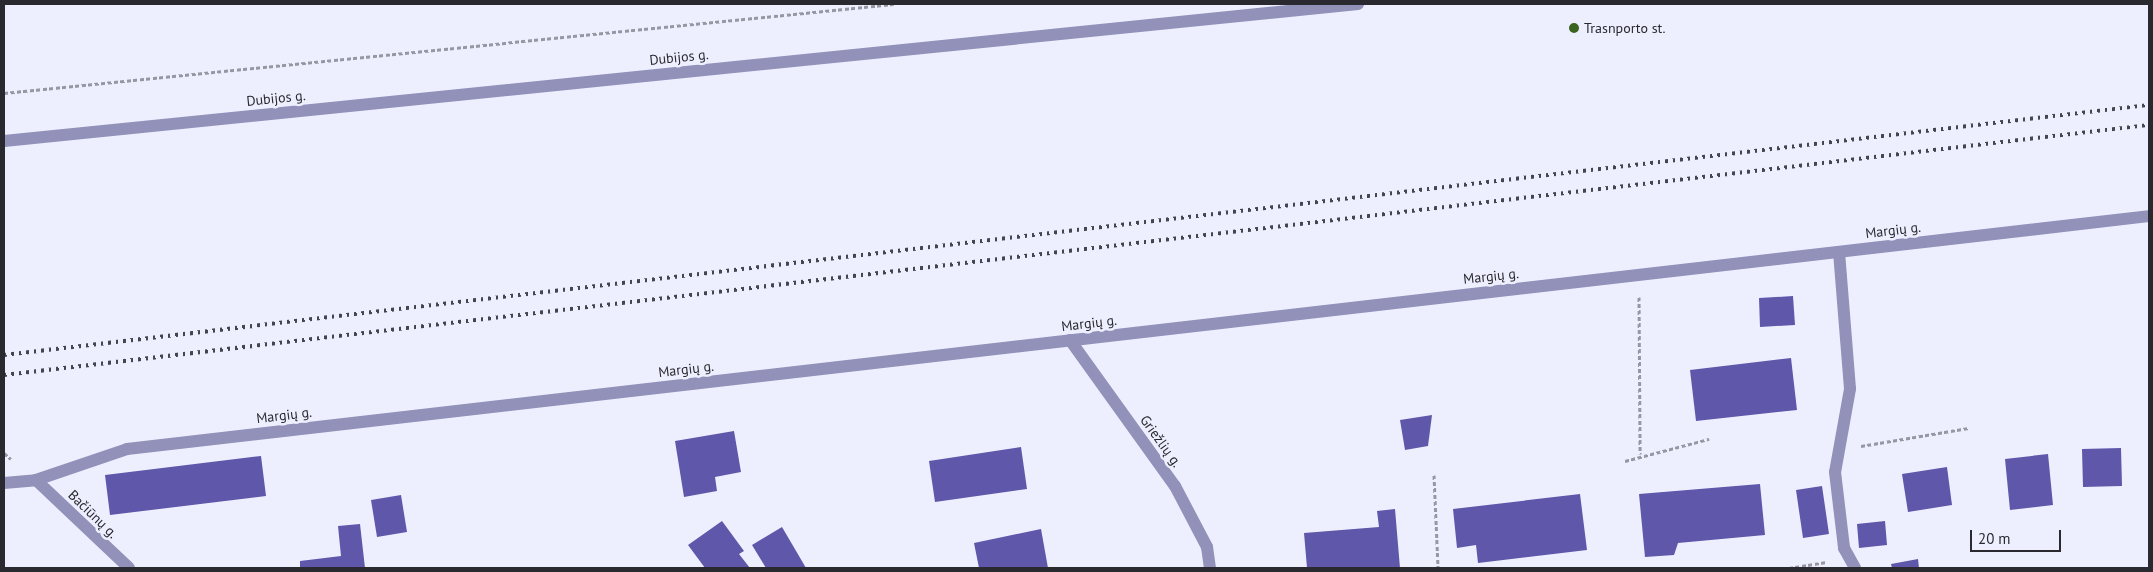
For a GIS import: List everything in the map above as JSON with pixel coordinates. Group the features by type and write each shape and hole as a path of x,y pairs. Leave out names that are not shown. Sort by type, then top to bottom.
{"street":[{"name":"Dubijos g.","path":"4,141 1358,4"},
{"name":"Margių g.","path":"4,483 36,480 127,448 2149,216"},
{"path":"1839,252 1850,389 1835,472 1844,548 1852,563"},
{"name":"Griežlių g.","path":"1070,340 1175,486 1207,547 1210,568"},
{"name":"Bačiūnų g.","path":"36,480 130,568"}],"path":[{"path":"4,93 894,4"},
{"path":"1638,275 1640,454"},
{"path":"1838,450 1969,428"},
{"path":"1625,460 1640,454 1709,439"},
{"path":"1434,475 1438,568"},
{"path":"1789,568 1852,563"}],"building":[{"path":"1793,296 1795,325 1760,327 1759,298"},
{"path":"1791,358 1797,410 1696,421 1690,370"},
{"path":"1432,415 1428,446 1405,450 1400,420"},
{"path":"734,431 741,472 715,477 717,491 684,497 675,441"},
{"path":"1021,447 1027,489 935,502 929,461"},
{"path":"2121,448 2122,486 2083,487 2082,449"},
{"path":"2048,454 2053,505 2010,510 2005,459"},
{"path":"261,456 266,496 110,515 105,475"},
{"path":"1947,467 1952,505 1908,512 1902,474"},
{"path":"1760,484 1765,535 1678,543 1674,555 1645,557 1639,494"},
{"path":"1822,486 1829,534 1803,538 1796,490"},
{"path":"1580,494 1587,550 1478,563 1476,545 1457,548 1453,509"},
{"path":"401,495 407,532 377,537 371,500"},
{"path":"1395,509 1400,568 1307,568 1304,533 1379,527 1377,511"},
{"path":"722,521 744,551 739,554 750,568 705,568 688,545"},
{"path":"1885,521 1887,545 1859,548 1857,524"},
{"path":"360,524 365,568 300,568 300,561 341,556 338,526"},
{"path":"782,527 806,568 766,568 752,545"},
{"path":"1041,529 1048,568 979,568 974,543"},
{"path":"1918,559 1919,568 1892,568 1891,564"}],"railway":[{"path":"4,355 2149,105"},
{"path":"4,375 2149,125"}],"place":[{"name":"Trasnporto st.","path":"1574,28"}]}
